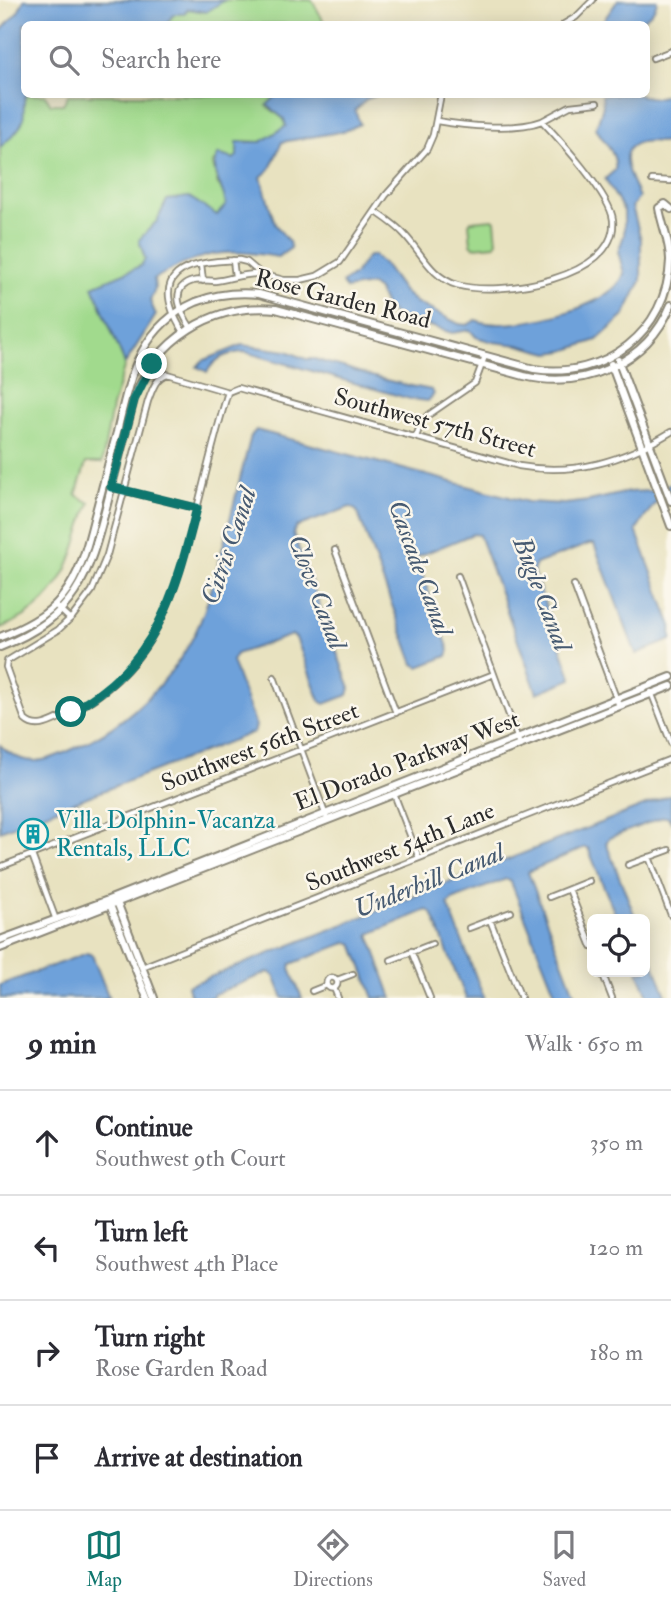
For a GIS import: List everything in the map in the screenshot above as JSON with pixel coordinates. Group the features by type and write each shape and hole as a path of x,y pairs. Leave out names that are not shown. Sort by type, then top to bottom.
{"street":[{"path":"569,21 593,0"},
{"path":"653,58 671,51"},
{"path":"191,327 180,310 178,296 182,288 194,281 261,274 277,279 308,278 325,272 345,257 386,195 427,149 440,98"},
{"path":"436,121 461,125 524,127 570,106 597,103"},
{"path":"375,211 406,235 430,268 443,279 457,285 472,288 517,286 562,278 579,269 604,250 610,240 613,219 610,208 556,135 542,121"},
{"path":"652,180 671,181"},
{"name":"Rose Garden Road","path":"0,637 30,624 58,607 82,560 137,360 150,338 180,310 220,295 259,294 534,369 556,372 584,368 616,355 643,332 662,301 670,262 668,229 659,208 665,204 671,209"},
{"path":"183,332 173,315 168,296 171,281 181,270 201,264 233,260 247,262 261,274"},
{"path":"233,260 235,276"},
{"path":"201,264 203,281"},
{"path":"171,281 182,288"},
{"name":"Rose Garden Road","path":"0,647 35,631 77,591 90,565 141,381 162,351 191,327 234,310 276,309 533,378 555,380 587,377 620,363 636,352 655,332 671,305"},
{"path":"616,355 671,501"},
{"path":"416,437 427,416 475,383 485,356"},
{"path":"608,359 671,526"},
{"name":"Southwest 57th Street","path":"125,490 145,410 155,385 161,376 167,374 228,392 238,388 519,466 547,470 601,464 642,448 671,432"},
{"path":"125,490 99,577 83,605 46,639 7,661 6,667 13,688 25,720 30,725 40,726 82,706 106,689 138,656 159,625 171,601 228,392"},
{"path":"103,485 197,508"},
{"path":"335,550 396,713"},
{"path":"458,576 519,741"},
{"path":"573,585 618,702"},
{"path":"58,607 70,619"},
{"name":"Southwest 56th Street","path":"0,867 494,674"},
{"path":"274,677 326,817"},
{"name":"El Dorado Parkway West","path":"650,690 671,677"},
{"name":"El Dorado Parkway West","path":"0,948 57,923 618,702 650,690 671,686"},
{"path":"650,690 671,743"},
{"name":"Southwest 54th Lane","path":"139,968 671,759"},
{"path":"393,791 419,858"},
{"path":"628,866 669,850"},
{"path":"32,855 57,923"},
{"path":"649,857 671,915"},
{"path":"549,897 589,881"},
{"path":"569,889 587,934"},
{"path":"113,902 154,998"},
{"path":"469,928 511,912"},
{"path":"490,920 521,998"},
{"name":"El Dorado Parkway West","path":"0,940 57,923"},
{"path":"391,960 432,944"},
{"path":"411,951 430,998"},
{"path":"139,968 147,998"},
{"path":"338,998 334,988 337,980 353,974"},
{"path":"327,985 329,978 334,977 337,980"},
{"path":"604,977 612,998"},
{"path":"312,990 327,985 334,988"}],"green space":[{"path":"225,0 312,0 323,21 168,21 174,14 188,9 206,12"},
{"path":"47,98 51,104 63,104 66,98 274,98 267,106 284,119 286,126 261,142 243,141 237,157 232,159 219,154 213,164 218,185 225,194 226,206 217,215 189,197 167,200 157,221 139,240 145,259 141,266 93,286 125,364 112,407 102,463 86,463 76,495 90,503 72,556 60,580 35,609 0,628 0,148 20,126 23,99"},
{"path":"493,219 497,242 495,245 474,247 471,244 469,223"}],"water":[{"path":"24,0 225,0 206,12 188,9 184,14 174,14 168,21 21,21 21,98 25,98 23,119 17,131 0,148 0,32 18,12"},
{"path":"618,0 657,0 653,10 642,20 603,21"},
{"path":"671,94 671,144 636,144 630,147 626,160 639,198 632,206 641,240 641,281 624,316 597,340 549,353 493,342 476,337 470,330 452,333 394,315 385,306 378,290 371,285 346,289 342,283 354,275 367,257 373,255 385,266 404,292 417,303 459,324 467,325 476,320 490,323 533,321 581,307 602,297 617,286 624,273 618,252 624,235 624,211 605,179 615,170 614,158 596,128 603,106 602,98 655,98"},
{"path":"274,98 370,98 355,110 360,124 345,131 282,142 270,169 261,177 275,224 291,248 278,257 242,252 213,254 186,263 154,279 155,289 150,301 156,315 125,364 93,286 141,266 145,259 139,240 157,221 167,200 189,197 217,215 226,205 215,168 218,154 233,159 237,156 237,142 261,142 286,126 284,119 267,105"},
{"path":"242,345 287,351 306,359 315,359 381,379 432,390 434,394 428,401 410,399 245,352 223,357 207,372 197,367 202,361"},
{"name":"Citris Canal","path":"256,430 528,502 564,504 589,501 628,492 650,491 671,484 671,497 655,503 636,530 671,624 671,640 636,654 594,544 536,564 533,571 572,679 537,693 479,535 473,534 416,557 449,650 447,656 419,667 414,664 357,511 350,507 296,527 293,533 350,688 348,695 325,704 320,701 296,638 292,635 236,654 232,661 256,726 254,732 0,831 0,745 18,758 35,761 73,749 115,725 134,710 152,693 183,655 195,634 211,591 251,436"},
{"path":"671,795 671,822 668,817 663,817 609,838 606,843 634,914 615,914 588,848 528,872 576,998 557,998 511,882 506,879 448,904 484,998 466,998 432,913 427,910 369,934 392,998 374,998 353,944 348,942 291,964 290,969 302,998 283,998 274,976 269,972 214,994 211,998 192,998 187,986"},
{"path":"87,953 92,955 109,998 0,998 0,985"},
{"path":"650,955 667,998 649,998 640,977 650,977"}],"place":[{"name":"Villa Dolphin-Vacanza Rentals, LLC","path":"33,834"}],"route":[{"path":"71,712 106,689 123,673 159,625 176,588 197,508 111,487 134,400 141,381 152,364"}],"water label":[{"name":"Cascade Canal","path":"420,568"},
{"name":"Clove Canal","path":"317,592"},
{"name":"Bugle Canal","path":"542,594"},
{"name":"Underhill Canal","path":"429,881"}]}
